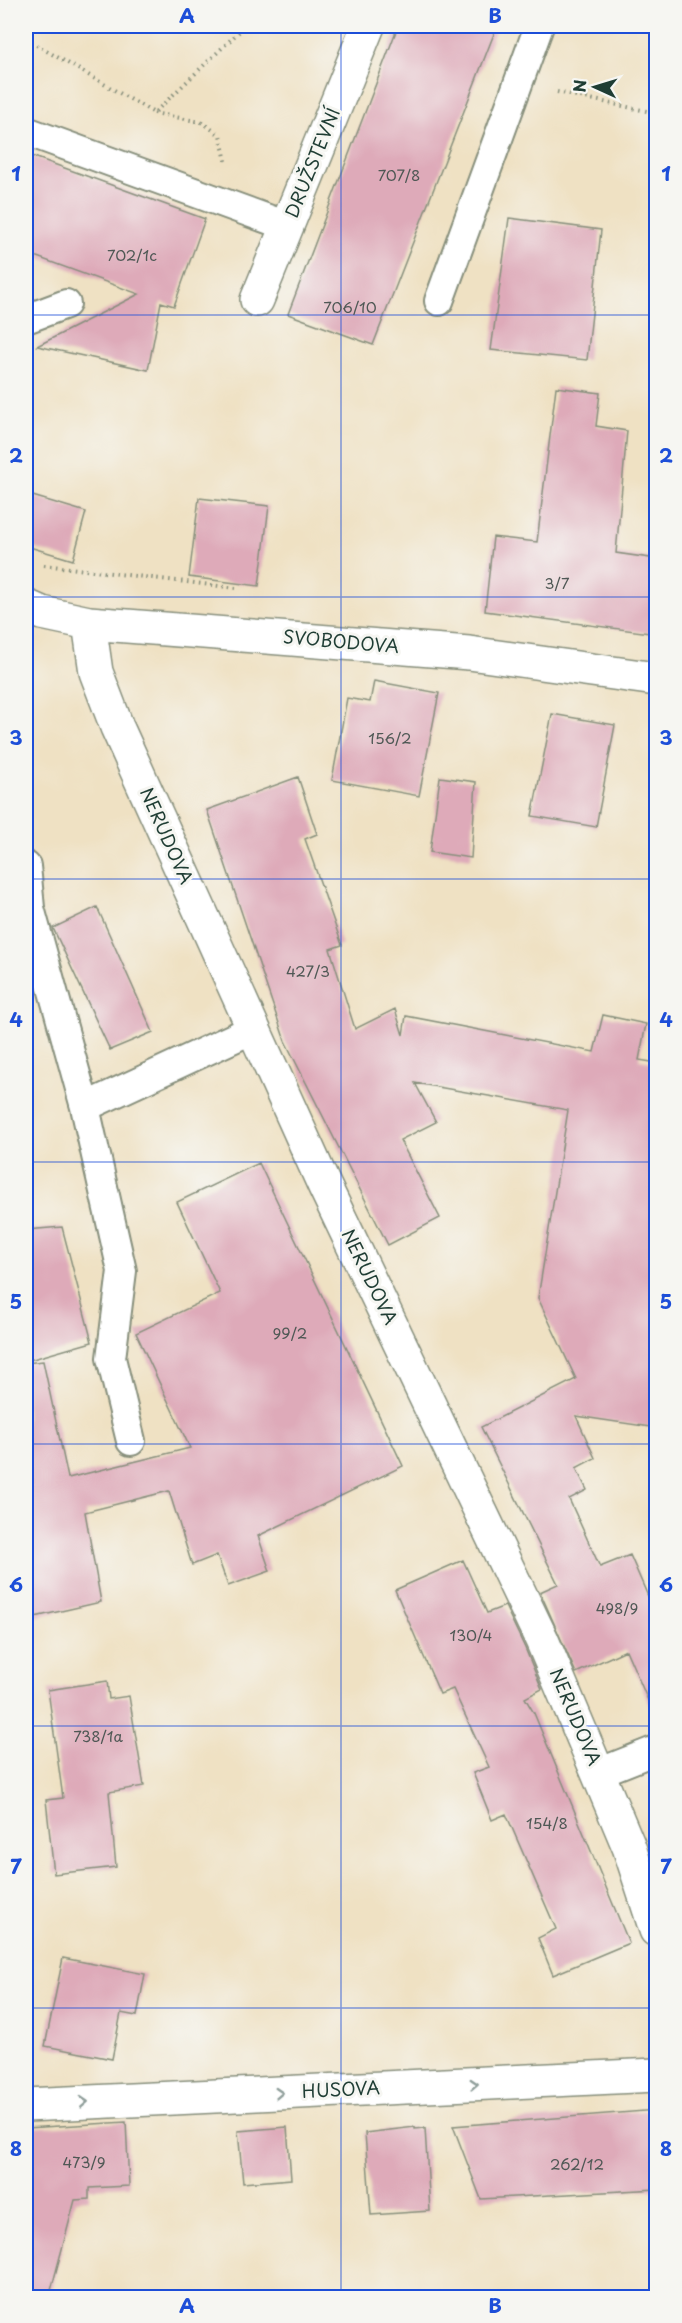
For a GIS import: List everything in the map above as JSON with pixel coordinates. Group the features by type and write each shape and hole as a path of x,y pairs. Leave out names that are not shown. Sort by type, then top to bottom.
{"street":[{"name":"DRUŽSTEVNÍ","path":"257,300 369,26"},
{"name":"SVOBODOVA","path":"26,606 42,613 89,623 469,652 657,679"},
{"name":"NERUDOVA","path":"89,623 96,672 117,727 325,1187 542,1640 630,1847 657,1930"},
{"name":"HUSOVA","path":"26,2105 657,2075"}],"lane":[{"path":"439,300 539,26"},
{"path":"26,131 287,226"},
{"path":"26,319 66,304"},
{"path":"26,866 30,908 85,1107 122,1271 111,1358 131,1442"},
{"path":"85,1107 253,1029"},
{"path":"598,1773 657,1750"}],"path":[{"path":"154,112 245,26"},
{"path":"26,39 154,112 201,122 220,135 225,148 228,171 221,202"},
{"path":"518,84 657,113"}],"building":[{"path":"398,26 497,26 373,345 288,314"},
{"path":"26,154 205,219 174,306 161,302 148,370 37,346 139,294 26,253"},
{"path":"509,218 601,230 587,360 491,350"},
{"path":"556,387 600,393 596,426 627,431 616,553 657,559 657,634 485,611 493,537 537,542"},
{"path":"26,494 86,512 73,560 26,546"},
{"path":"199,498 269,506 259,586 189,577"},
{"path":"374,681 439,693 419,796 332,780 347,698 370,702"},
{"path":"552,714 615,725 596,827 532,816"},
{"path":"298,777 317,834 305,839 342,945 330,949 355,1029 395,1009 403,1035 406,1016 594,1052 603,1015 646,1024 639,1060 657,1063 657,1428 576,1416 595,1458 576,1468 587,1490 569,1499 600,1567 630,1555 657,1617 657,1721 626,1650 576,1673 540,1592 558,1584 481,1427 576,1379 538,1298 568,1110 415,1083 436,1122 400,1140 440,1218 388,1245 285,1041 207,810"},
{"path":"440,777 476,782 471,858 430,852"},
{"path":"97,907 153,1032 110,1050 53,928"},
{"path":"259,1163 403,1466 258,1536 270,1571 228,1586 217,1555 192,1565 169,1491 85,1512 101,1602 26,1619 26,1363 43,1361 68,1478 190,1448 136,1333 220,1293 177,1202"},
{"path":"62,1227 92,1342 26,1361 26,1230"},
{"path":"463,1560 487,1613 505,1606 525,1648 542,1689 525,1698 534,1713 629,1943 553,1975 538,1938 556,1929 506,1814 492,1820 473,1773 489,1767 453,1689 440,1694 395,1590"},
{"path":"107,1681 109,1699 129,1696 144,1786 109,1792 116,1867 54,1874 46,1800 63,1798 48,1690"},
{"path":"63,1958 145,1974 137,2016 121,2013 112,2059 45,2046"},
{"path":"657,2110 657,2189 481,2199 453,2126"},
{"path":"126,2122 129,2186 89,2188 89,2199 75,2200 49,2298 26,2298 26,2128"},
{"path":"287,2127 291,2179 243,2183 238,2131"},
{"path":"415,2127 415,2129 425,2128 430,2211 371,2215 365,2133"}]}
